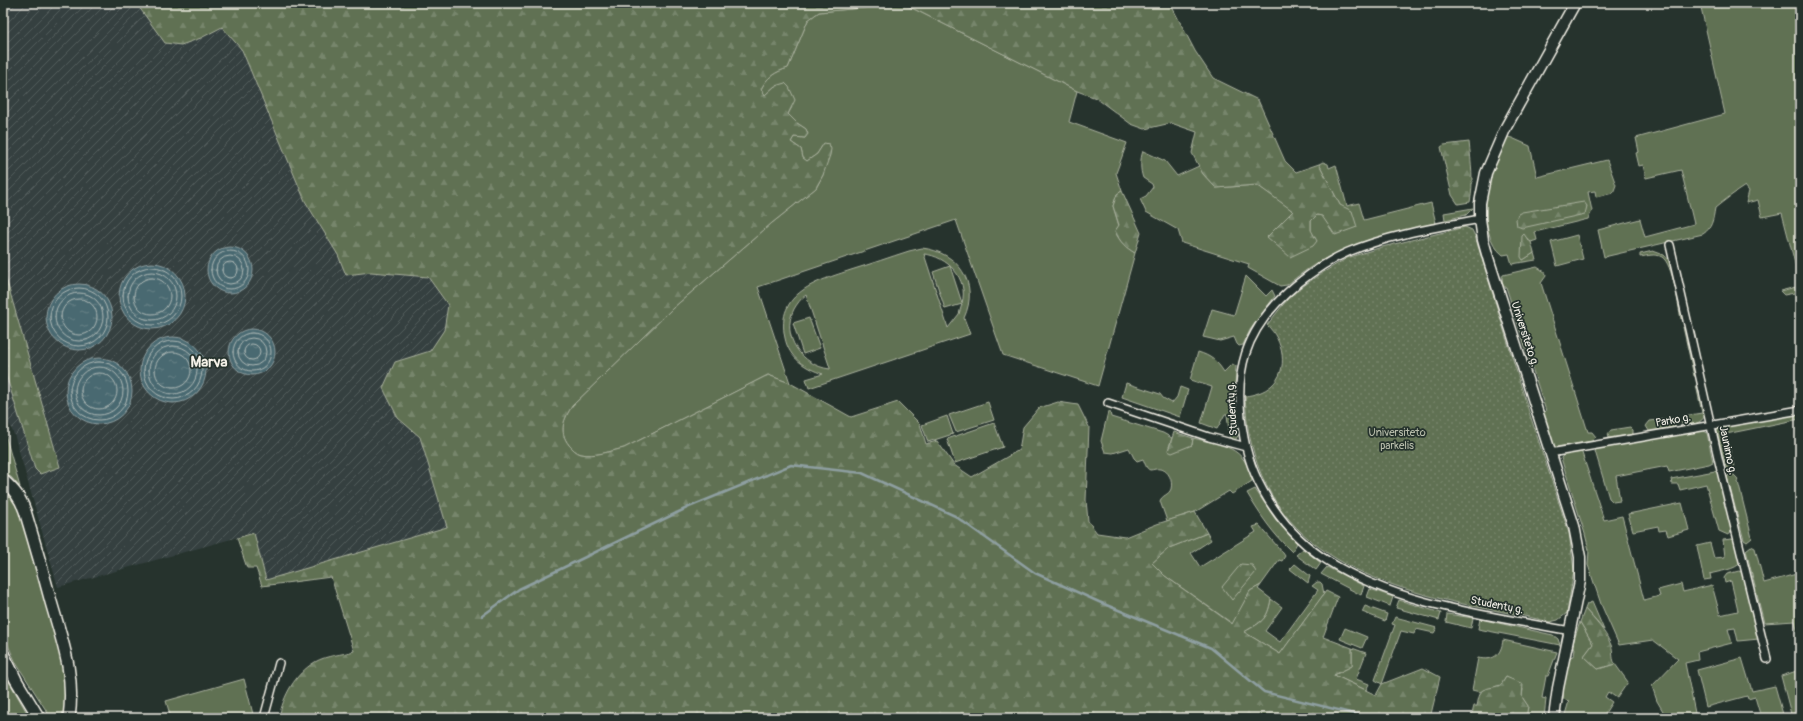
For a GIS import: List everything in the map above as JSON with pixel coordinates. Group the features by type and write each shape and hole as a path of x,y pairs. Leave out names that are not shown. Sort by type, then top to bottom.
{"main road":[{"name":"Universiteto g.","path":"1554,718 1558,688 1579,587 1580,557 1574,526 1491,268 1483,240 1480,219 1482,189 1494,152 1575,3"},
{"path":"3,480 15,490 21,499 68,662 71,677 72,697 69,718"},
{"path":"3,485 15,490"},
{"path":"3,654 16,680 39,718"},
{"name":"Universiteto g.","path":"1548,718 1558,688"}],"street":[{"name":"Studentų g.","path":"1480,219 1398,237 1349,252 1329,261 1309,274 1284,295 1256,329 1249,342 1243,363 1240,397 1241,422 1246,447 1259,482 1283,520 1304,543 1327,561 1370,582 1404,596 1446,607 1570,631"},
{"name":"Jaunimo g.","path":"1670,245 1722,475 1767,659"},
{"path":"1108,403 1209,437 1246,447"},
{"name":"Parko g.","path":"1550,452 1800,410"},
{"path":"264,718 279,663"}],"shaded area":[{"path":"3,3 136,3 142,12 201,38 222,27 242,50 305,201 338,255 346,275 371,272 428,277 448,305 444,330 430,351 395,362 398,418 420,437 447,527 266,580 253,533 58,587 15,437 3,409 3,365 35,469 60,467 3,268"}],"green space":[{"path":"136,3 1170,3 1195,51 1213,78 1258,100 1285,161 1296,172 1319,164 1340,205 1352,211 1357,227 1335,235 1322,216 1317,215 1311,221 1311,230 1317,241 1313,246 1290,257 1267,237 1293,211 1257,185 1216,188 1203,174 1192,153 1197,132 1171,123 1145,129 1131,124 1096,98 1077,91 904,4 819,12 808,20 788,68 779,71 772,76 766,81 761,89 765,95 775,86 785,83 789,87 795,100 788,114 806,129 808,134 805,138 794,137 791,142 801,149 803,158 807,161 817,154 824,143 829,144 831,149 830,155 823,175 816,188 772,223 673,308 572,406 563,425 564,435 569,445 576,452 581,454 597,454 624,448 768,375 790,383 851,417 898,402 920,424 926,444 937,441 954,465 972,477 1019,450 1023,427 1039,408 1058,402 1078,405 1089,427 1086,500 1088,521 1097,533 1125,537 1157,524 1195,512 1207,533 1169,548 1152,563 1165,576 1232,624 1250,591 1261,585 1258,589 1271,599 1268,612 1263,620 1244,632 1280,654 1326,591 1338,597 1323,637 1352,648 1352,666 1334,675 1376,695 1382,684 1423,668 1440,677 1431,714 1439,718 279,718 291,686 308,667 324,658 354,651 331,577 262,586 256,568 247,568 237,538 254,533 266,580 447,527 420,437 398,418 383,388 395,362 430,351 444,330 448,305 428,277 371,272 346,275 338,255 305,201 242,50 222,27 201,38 181,45 165,43"},
{"path":"1700,3 1800,3 1800,283 1782,213 1762,217 1758,200 1746,203 1749,191 1745,186 1715,208 1713,220 1706,232 1703,234 1604,257 1598,230 1640,219 1645,237 1694,224 1681,170 1646,178 1643,165 1639,166 1636,153 1639,152 1636,138 1725,114"},
{"path":"904,4 1077,91 1069,122 1127,143 1116,173 1122,191 1117,194 1113,206 1119,226 1115,231 1123,244 1135,253 1098,386 1003,355 956,220 758,287 790,383 768,375 624,448 591,455 576,452 566,440 563,430 563,425 572,406 673,308 772,223 816,188 823,175 824,143 817,154 807,161 803,158 801,149 791,142 794,137 805,138 806,129 788,114 792,107 775,86 765,95 761,89 766,81 772,76 779,71 788,68 808,20 819,12"},
{"path":"1508,137 1530,146 1537,177 1607,160 1616,185 1613,193 1596,197 1595,191 1588,192 1592,211 1588,219 1535,232 1537,240 1531,242 1528,240 1523,260 1534,253 1536,260 1512,264 1509,254 1503,255 1494,244 1488,231 1486,215 1486,198 1489,180 1494,164"},
{"path":"1469,142 1472,180 1470,202 1458,204 1452,195 1441,147 1444,145"},
{"path":"1143,151 1165,161 1177,176 1199,166 1203,174 1216,188 1257,185 1286,205 1311,230 1311,220 1317,215 1322,216 1340,205 1319,164 1323,162 1328,164 1329,168 1336,165 1347,206 1359,203 1364,220 1431,203 1436,223 1375,238 1339,251 1304,271 1287,285 1280,286 1248,268 1249,264 1182,243 1178,230 1146,212 1140,199 1146,196 1153,187 1152,184 1143,178 1142,175 1141,161"},
{"path":"1122,191 1141,233 1135,253 1123,244 1115,231 1119,225 1113,206 1117,194"},
{"path":"1584,202 1587,206 1585,214 1522,228 1517,226 1516,219 1518,214 1522,212"},
{"path":"1473,208 1466,215 1445,220 1444,213"},
{"name":"Universiteto parkelis","path":"1465,227 1472,230 1475,236 1530,415 1569,533 1574,570 1567,613 1558,620 1550,622 1436,598 1394,585 1355,569 1320,548 1290,520 1266,485 1251,442 1245,396 1259,393 1271,386 1281,372 1282,355 1280,347 1273,331 1267,325 1290,296 1317,276 1347,258 1382,247"},
{"path":"1524,234 1531,242 1534,253 1523,260 1521,257 1522,236"},
{"path":"1577,235 1583,259 1557,266 1551,242"},
{"path":"922,248 935,251 946,256 962,271 967,282 969,293 968,305 964,318 970,334 809,388 806,379 823,374 810,369 794,357 787,345 784,322 786,310 793,299 813,284 825,279","holes":["924,254 941,259 950,266 933,272 945,309 962,304 959,314 948,328","950,266 959,277 962,286 962,303","806,295 830,369 820,367 803,356 796,348 792,339 790,319 794,309"]},
{"path":"1653,251 1664,255 1671,263 1683,317 1681,319 1677,295 1666,261 1657,255 1640,257 1640,254"},
{"path":"1537,267 1545,272 1546,276 1541,283 1588,432 1592,432 1596,437 1592,441 1556,447 1553,444 1543,412 1546,411 1506,287 1503,287 1503,275"},
{"path":"3,268 60,467 40,474 35,469 3,365"},
{"path":"1246,276 1266,296 1272,290 1275,296 1250,330 1243,345 1239,346 1234,337 1220,341 1203,337 1212,309 1234,315"},
{"path":"1800,286 1800,292 1784,295 1780,291"},
{"path":"809,318 820,348 803,354 793,323"},
{"path":"1683,327 1685,329 1696,376 1694,376"},
{"path":"1198,352 1213,359 1224,372 1232,364 1236,366 1234,406 1238,436 1235,440 1230,440 1227,414 1225,414 1217,429 1201,423 1212,387 1190,380"},
{"path":"1126,383 1160,394 1163,398 1172,403 1177,397 1180,387 1188,390 1180,417 1122,397"},
{"path":"1696,385 1698,385 1705,415 1695,424 1682,424 1681,420 1683,416 1702,413"},
{"path":"988,402 994,420 956,432 949,415"},
{"path":"1108,412 1110,412 1111,417 1163,433 1172,438 1168,450 1192,445 1193,438 1231,449 1244,460 1249,469 1252,481 1232,494 1229,491 1195,512 1167,521 1160,501 1162,497 1169,493 1171,489 1170,476 1163,470 1150,470 1143,459 1137,461 1134,458 1129,448 1113,453 1105,452 1101,441"},
{"path":"1800,413 1800,419 1726,434 1734,467 1727,471 1717,431 1721,427"},
{"path":"947,416 953,434 928,442 922,425"},
{"path":"1672,418 1675,422 1674,427 1649,431 1646,426 1650,421"},
{"path":"994,423 1003,447 955,463 947,439"},
{"path":"3,427 20,487 11,477 3,473"},
{"path":"1630,427 1633,430 1633,434 1609,438 1608,434 1611,430"},
{"path":"1703,430 1707,433 1713,462 1669,472 1667,466 1616,476 1620,501 1613,502 1609,498 1595,451 1597,448"},
{"path":"1174,432 1193,438 1192,445 1172,453 1168,451"},
{"path":"1581,450 1604,520 1622,516 1644,600 1660,596 1658,590 1681,584 1683,592 1712,585 1720,615 1738,611 1731,581 1725,583 1724,578 1727,574 1739,571 1743,573 1759,639 1738,641 1735,628 1728,629 1732,643 1697,652 1698,660 1685,663 1696,718 1667,718 1657,701 1652,686 1678,659 1653,640 1619,645 1601,604 1588,565 1589,550 1585,534 1561,458 1565,453"},
{"path":"1715,471 1719,475 1732,528 1730,534 1728,535 1719,531 1706,484 1680,490 1678,484 1672,484 1671,479"},
{"path":"1729,475 1734,475 1737,478 1752,538 1747,542 1744,540 1727,477"},
{"path":"3,489 15,501 22,516 66,675 66,704 63,718 51,718 16,663 3,634"},
{"path":"1255,489 1276,520 1297,543 1292,552 1267,524 1247,493"},
{"path":"1682,503 1689,530 1668,536 1666,530 1659,531 1658,526 1633,531 1628,514"},
{"path":"1259,525 1285,556 1282,561 1279,560 1261,585 1250,591 1233,624 1165,576 1152,563 1169,548 1207,533 1211,540 1191,553 1200,567 1256,532 1253,527"},
{"path":"1732,539 1735,541 1741,562 1739,565 1731,569 1710,574 1711,579 1704,580 1697,546 1710,543 1714,558 1725,557 1723,540"},
{"path":"1751,546 1755,548 1764,583 1800,573 1800,644 1795,621 1764,623 1746,550"},
{"path":"1303,549 1321,563 1316,570 1296,555"},
{"path":"1241,564 1252,565 1256,572 1232,600 1222,587"},
{"path":"1295,564 1310,576 1308,583 1290,569"},
{"path":"1327,567 1364,586 1361,595 1321,574"},
{"path":"1317,582 1322,584 1324,594 1280,654 1244,632 1263,620 1268,612 1271,599 1282,607 1265,631 1280,642 1318,590 1312,586"},
{"path":"1370,589 1393,597 1390,606 1367,597"},
{"path":"1399,600 1441,613 1439,620 1396,608"},
{"path":"1592,602 1604,630 1585,609 1587,604"},
{"path":"1365,606 1387,614 1385,621 1362,612"},
{"path":"1585,609 1600,626 1609,640 1612,647 1615,664 1598,669 1584,656 1593,644 1580,622"},
{"path":"1447,614 1473,618 1471,628 1446,622"},
{"path":"1395,617 1437,628 1434,633 1416,629 1414,634 1401,631 1382,684 1375,680 1395,625 1392,624"},
{"path":"1480,619 1553,635 1558,639 1560,645 1478,629"},
{"path":"1580,622 1593,644 1584,656 1598,669 1615,664 1628,682 1617,698 1608,692 1605,697 1612,702 1602,718 1564,718 1569,701 1563,699 1564,680 1569,657 1574,656 1575,648 1572,646"},
{"path":"1345,628 1367,637 1362,648 1340,639"},
{"path":"1503,640 1557,652 1548,676 1546,676 1542,698 1546,699 1544,718 1526,718 1528,706 1522,697 1523,689 1506,677 1501,685 1480,692 1472,690 1478,658 1488,659 1498,654"},
{"path":"1352,648 1366,653 1356,679 1369,684 1366,690 1334,675 1352,666"},
{"path":"1742,658 1752,691 1775,686 1784,718 1745,718 1760,714 1755,697 1748,699 1747,696 1706,707 1697,670"},
{"path":"1800,670 1800,718 1792,718 1781,676"},
{"path":"3,671 30,718 3,718"},
{"path":"1506,677 1523,684 1522,697 1528,706 1526,718 1471,718 1474,706 1477,706 1481,692 1483,690 1501,685"},
{"path":"244,679 254,718 171,718 166,701"}],"water":[{"path":"225,247 235,247 243,251 249,257 253,265 253,275 249,283 243,289 235,293 225,293 217,289 211,283 207,275 207,265 211,257 217,251"},
{"path":"152,263 165,266 175,273 182,283 185,296 182,309 175,319 165,326 152,329 139,326 129,319 122,309 119,296 122,283 129,273 139,266"},
{"path":"79,284 92,287 102,294 109,304 112,317 109,330 102,340 92,347 79,350 66,347 56,340 49,330 46,317 49,304 56,294 66,287"},
{"path":"247,329 257,329 265,333 271,339 275,347 275,357 271,365 265,371 257,375 247,375 239,371 233,365 229,357 229,347 233,339 239,333"},
{"path":"173,337 186,339 201,352 204,357 206,370 204,383 191,398 186,401 173,403 160,401 145,388 142,383 140,370 142,357 155,342 160,339"},
{"path":"99,358 112,361 122,368 129,378 132,391 129,404 122,414 112,421 99,424 86,421 76,414 69,404 66,391 69,378 76,368 86,361"}],"waterway":[{"path":"482,616 519,589 689,507 791,465 862,473 955,516 1035,573 1099,602 1211,648 1264,692 1359,715 1364,718"}],"district":[{"name":"Marva","path":"209,362"}]}
